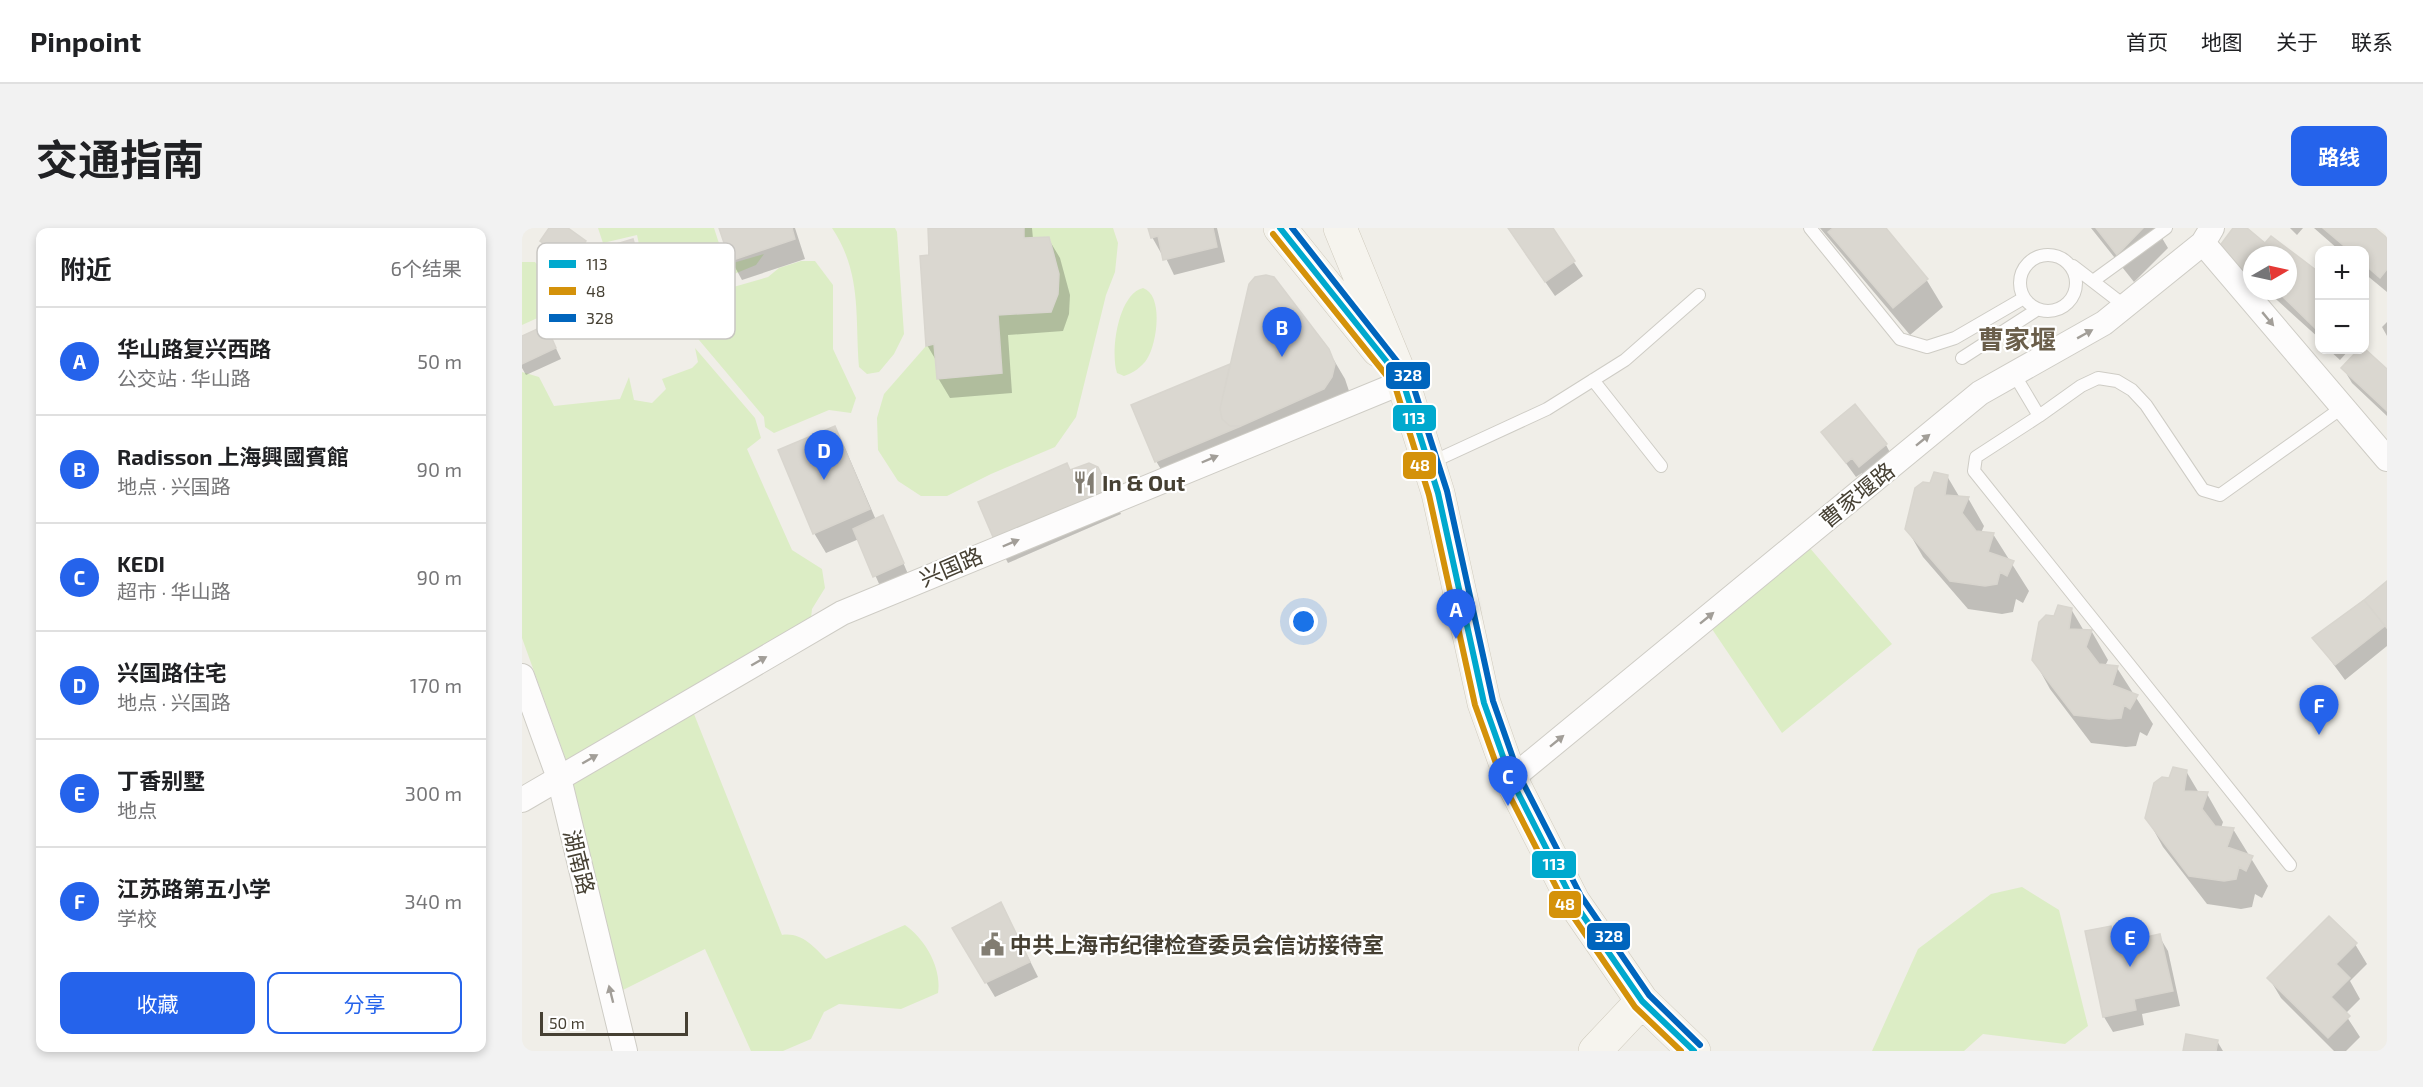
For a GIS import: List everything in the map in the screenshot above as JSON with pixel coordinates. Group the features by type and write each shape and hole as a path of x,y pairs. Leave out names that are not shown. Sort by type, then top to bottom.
{"main road":[{"path":"1280,228 1403,382"},
{"path":"1340,228 1403,382 1429,463 1484,703 1511,779 1574,902 1642,1001 1694,1051"},
{"path":"1594,1051 1642,1001"}],"street":[{"name":"曹家堰路","path":"1511,779 1980,393 2104,323 2208,235"},
{"path":"2208,235 2343,407 2387,459"},
{"name":"兴国路","path":"522,800 842,613 1403,382"},
{"name":"湖南路","path":"522,676 559,778 625,1051"}],"lane":[{"path":"1810,228 1900,339 1927,347 1937,344 1955,338 2024,298"},
{"path":"2093,282 2166,228"},
{"path":"2069,263 2077,281 2072,299 2056,310 2038,309 2024,298 2020,280 2027,263 2035,257 2053,254 2069,263 2125,306"},
{"path":"1429,463 1547,409 1625,360 1699,295"},
{"path":"1962,358 2038,309"},
{"path":"2014,374 2038,416"},
{"path":"2290,865 1974,471 1976,456 2081,386 2098,378 2117,381 2132,390 2146,405 2203,490 2220,495 2343,407"},
{"path":"1593,380 1661,465"}],"green space":[{"path":"598,228 714,228 719,243 639,243 637,235 603,243"},
{"path":"832,228 895,228 897,232 904,334 894,354 879,372 867,374 859,367 853,278 842,245"},
{"path":"1024,228 1113,228 1118,243 1115,272 1106,295 1076,417 1055,447 991,474 947,496 921,496 898,481 878,450 877,418 884,394 926,346 934,344 937,379 1001,373 998,315 1051,311 1056,292 1057,265 1049,237 1024,238"},
{"path":"764,254 756,265 735,274 735,262"},
{"path":"801,261 815,261 833,285 833,349 856,398 851,413 829,410 774,433 765,427 764,417 699,339 735,339 735,287 768,277 779,268"},
{"path":"522,262 535,262 537,264 537,318 522,325"},
{"path":"1143,288 1150,292 1156,310 1154,343 1143,365 1124,376 1117,373 1115,364 1118,325 1127,301"},
{"path":"695,348 755,418 761,438 747,449 792,550 822,569 825,588 812,609 811,618 566,760 522,638 522,372 539,377 554,406 620,399 629,377 634,400 652,403 666,389 662,379 692,368 698,362"},
{"path":"1809,547 1892,644 1782,733 1712,629"},
{"path":"692,709 782,935 801,938 826,959 905,925 919,938 935,964 939,983 938,993 901,1009 839,1004 824,1012 811,1039 783,1051 751,1051 705,949 623,990 569,781"},
{"path":"2022,887 2059,910 2088,1026 2065,1044 1983,1034 1964,1051 1872,1051 1918,949 1991,894"}],"building":[{"path":"549,228 568,228 586,241 585,243 543,243 540,241"},
{"path":"719,228 792,228 795,239 735,259 735,243 724,243"},
{"path":"928,228 1024,228 1024,238 1049,237 1059,274 1058,294 1051,312 998,315 1002,373 937,379 934,344 926,346 920,256 929,255"},
{"path":"1148,228 1213,228 1217,247 1163,260 1158,236 1151,238"},
{"path":"1508,228 1553,228 1575,261 1545,282"},
{"path":"1833,228 1886,228 1928,279 1893,308 1828,232"},
{"path":"2096,228 2143,228 2117,255"},
{"path":"2233,228 2247,228 2265,243 2271,236 2284,246 2243,246 2243,274 2216,251"},
{"path":"2323,228 2375,228 2387,238 2387,269 2380,278 2369,268 2369,246 2344,246"},
{"path":"633,239 634,243 620,243"},
{"path":"2297,256 2315,269 2315,328 2286,300 2297,300"},
{"path":"1266,275 1274,277 1329,349 1335,364 1332,377 1324,389 1241,426 1230,426 1222,419 1220,409 1249,284 1255,277"},
{"path":"537,329 537,339 552,339 556,348 522,364 522,336"},
{"path":"2369,353 2387,369 2387,411 2341,368 2354,354"},
{"path":"1230,364 1220,409 1222,419 1230,426 1241,426 1155,462 1131,405"},
{"path":"1855,404 1887,444 1859,467 1852,458 1846,463 1821,432"},
{"path":"835,426 870,509 813,534 778,450"},
{"path":"1067,463 1070,470 1089,463 1098,467 1111,493 996,544 978,502"},
{"path":"1934,472 1948,475 1945,495 1969,497 1962,513 1976,531 1994,533 1988,552 2014,561 2007,576 2000,572 1997,584 1985,586 1950,581 1905,529 1915,488 1923,482 1930,483"},
{"path":"883,515 904,563 873,577 853,529"},
{"path":"2387,581 2387,628 2364,600"},
{"path":"2364,600 2385,626 2335,665 2312,638"},
{"path":"2058,605 2072,608 2069,629 2092,630 2086,647 2099,664 2118,666 2112,685 2138,695 2130,709 2124,705 2121,718 2074,715 2032,660 2039,622 2046,615 2054,616"},
{"path":"2173,767 2187,770 2184,791 2208,792 2202,809 2215,826 2234,828 2227,847 2253,856 2246,871 2239,867 2236,879 2224,881 2189,876 2145,818 2154,783 2162,777 2169,778"},
{"name":"中共上海市纪律检查委员会信访接待室","path":"1001,902 1030,962 985,983 952,928"},
{"path":"2329,916 2357,943 2336,964 2350,978 2331,997 2350,1016 2328,1038 2267,978"},
{"path":"2111,926 2115,944 2160,934 2173,991 2134,999 2136,1010 2103,1017 2085,931"},
{"path":"2186,1034 2218,1040 2216,1051 2183,1051"}],"transit line":[{"name":"113","path":"1280,228 1403,382 1438,493 1484,703 1511,779 1573,901 1642,1001 1694,1051"},
{"name":"328","path":"1292,228 1411,379 1447,491 1493,701 1519,775 1581,896 1649,995 1700,1045"},
{"name":"48","path":"1273,234 1395,386 1429,495 1475,705 1503,783 1566,906 1635,1007 1681,1051"}],"place":[{"name":"Radisson 上海興國賓館","path":"1282,357"},
{"name":"兴国路住宅","path":"824,480"},
{"name":"In & Out","path":"1084,483"},
{"name":"华山路复兴西路","path":"1456,639"},
{"name":"江苏路第五小学","path":"2319,735"},
{"name":"KEDI","path":"1508,806"},
{"name":"中共上海市纪律检查委员会信访接待室","path":"992,945"},
{"name":"丁香别墅","path":"2130,967"}],"district":[{"name":"曹家堰","path":"2017,340"}]}
